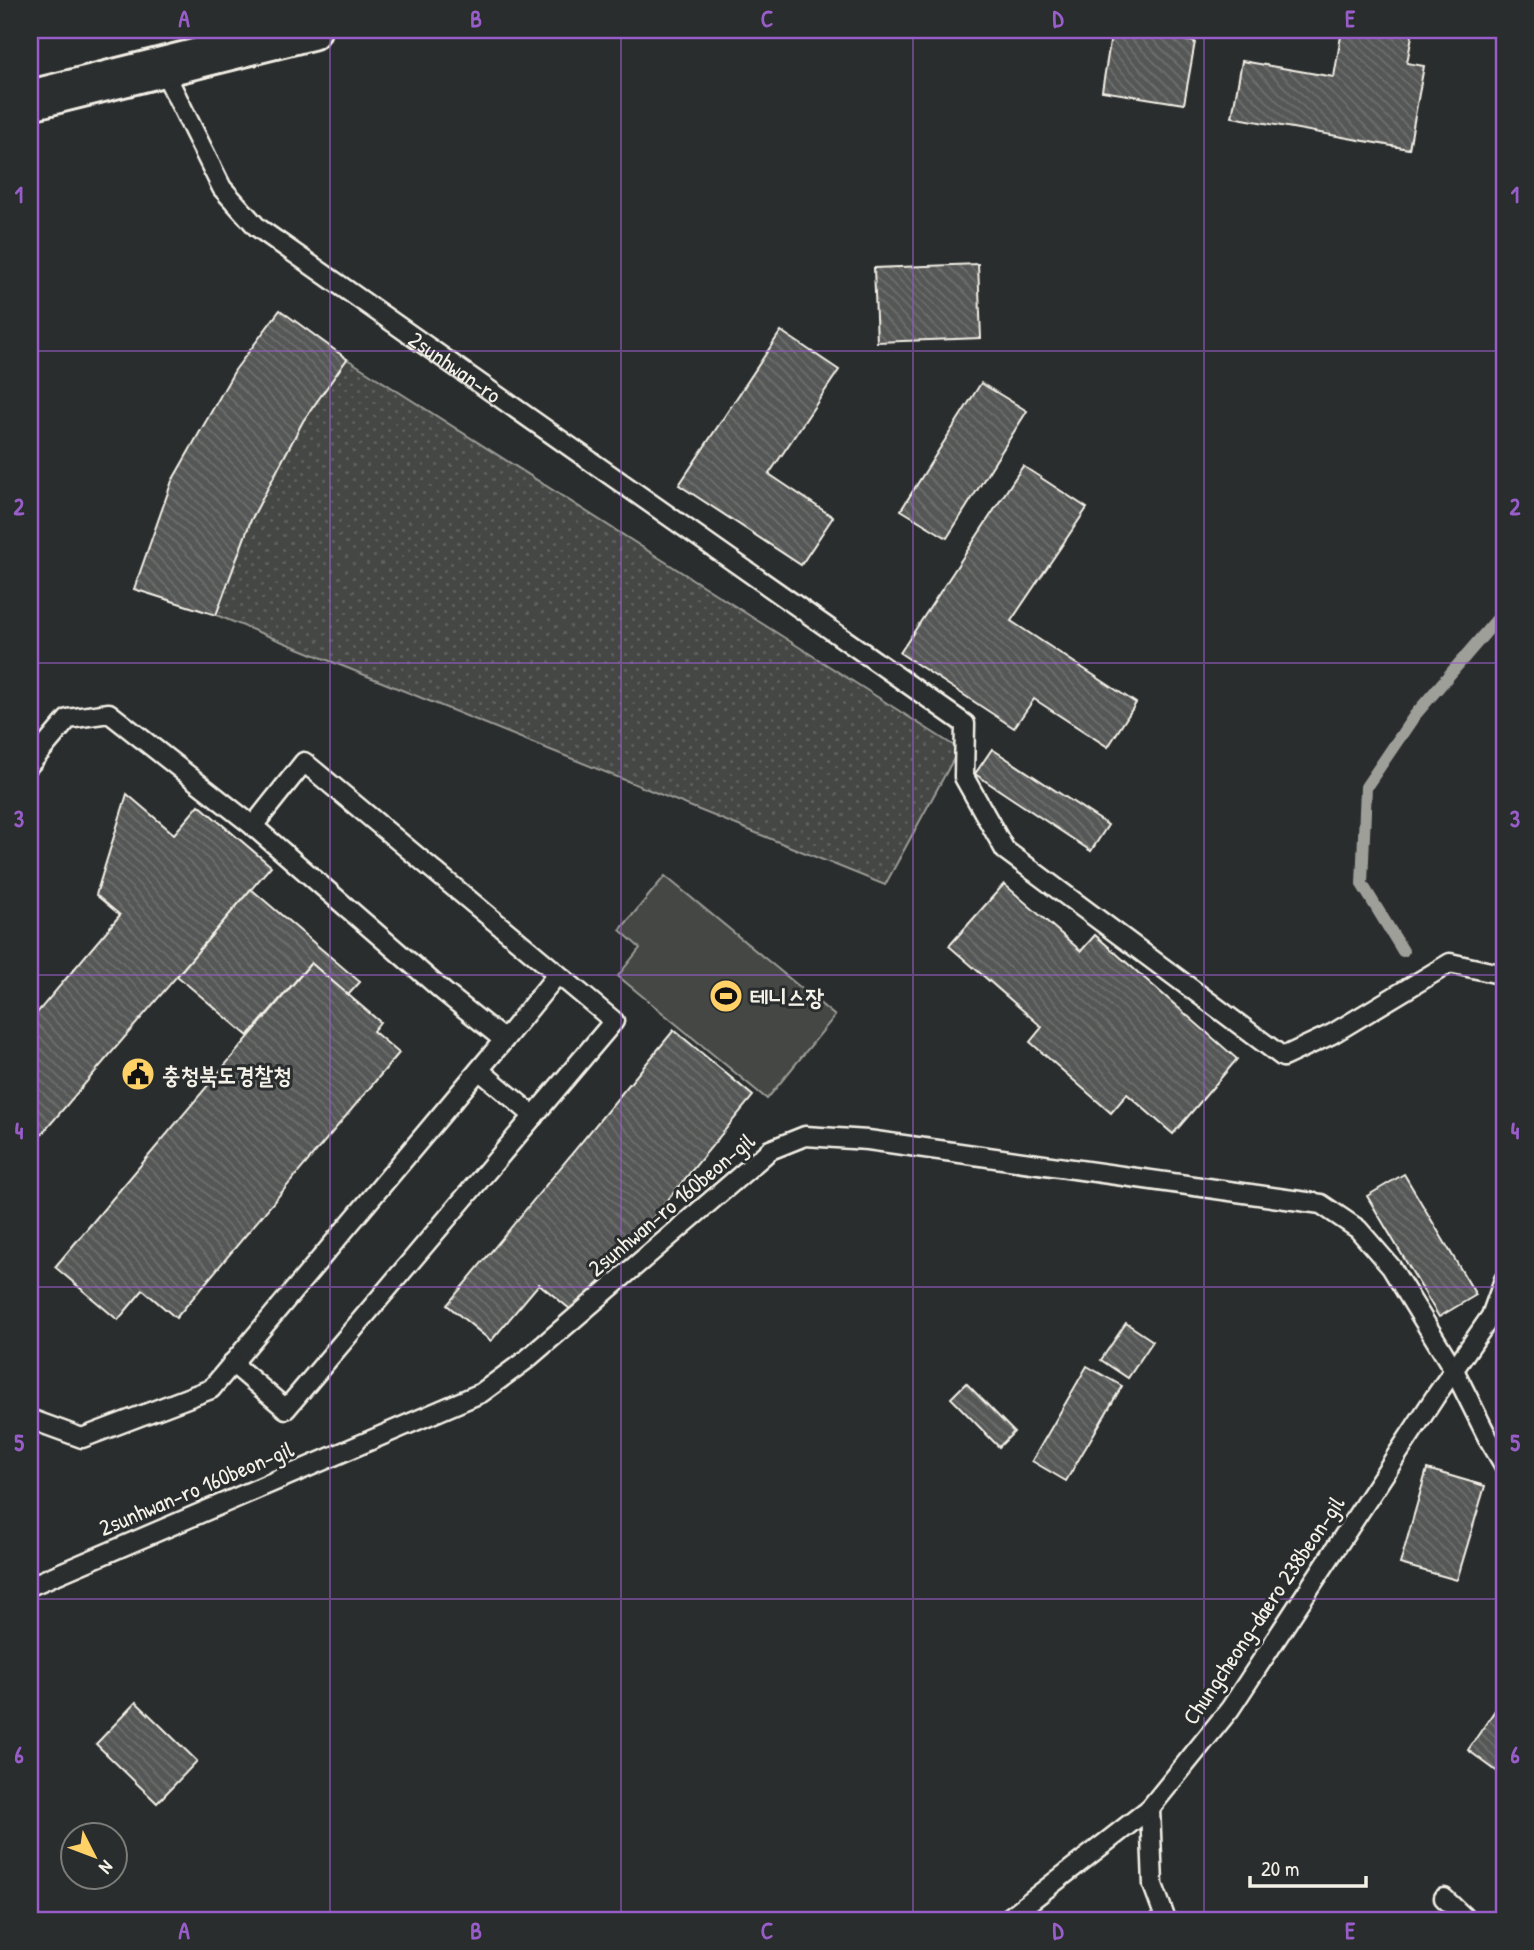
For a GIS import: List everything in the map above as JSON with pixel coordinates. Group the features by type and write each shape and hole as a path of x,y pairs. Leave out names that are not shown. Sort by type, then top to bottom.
{"street":[{"path":"30,100 311,30"}],"lane":[{"name":"2sunhwan-ro","path":"162,67 222,188 257,227 965,724 964,777 1005,850 1283,1057 1332,1034 1450,963 1504,975"},
{"path":"30,764 68,719 109,713 253,826 504,1040"},
{"path":"232,1363 286,1409 614,1021 304,762 253,826"},
{"path":"30,1419 82,1438 211,1389 557,975"},
{"path":"479,1070 534,1116"},
{"name":"2sunhwan-ro 160beon-gil","path":"30,1586 481,1393 526,1360 770,1150 805,1136 868,1140 1321,1204 1358,1228 1391,1267 1454,1370 1504,1465"},
{"name":"Chungcheong-daero 238beon-gil","path":"1006,1920 1150,1808 1230,1709 1491,1316 1504,1280"},
{"path":"1150,1808 1153,1885 1166,1920"},
{"path":"1444,1898 1464,1920"}],"shaded area":[{"path":"347,359 959,749 885,885 216,615 251,520 303,421"},
{"name":"테니스장","path":"665,876 835,1016 767,1099 618,976 640,948 620,930"}],"building":[{"path":"1112,30 1195,42 1184,104 1102,91"},
{"path":"1342,30 1413,30 1407,63 1424,66 1409,149 1232,117 1242,61 1334,77"},
{"path":"978,264 981,338 877,342 874,268"},
{"path":"280,310 347,359 303,421 251,520 216,615 134,589 172,481 235,370"},
{"path":"781,331 839,370 769,474 833,517 801,565 679,485"},
{"path":"981,383 1027,411 947,538 901,510"},
{"path":"1023,466 1087,508 1011,621 1136,703 1108,747 1034,699 1014,728 900,653"},
{"path":"992,749 1108,825 1091,851 975,774"},
{"path":"127,794 174,834 199,805 271,866 30,1148 30,1021 120,915 96,895"},
{"path":"1004,884 1081,951 1095,935 1237,1059 1173,1134 1127,1094 1111,1113 1030,1042 1042,1027 949,946"},
{"path":"251,889 360,982 348,995 311,963 248,1036 177,976"},
{"path":"311,963 380,1022 373,1031 399,1053 176,1318 143,1290 118,1320 55,1267"},
{"path":"674,1030 753,1096 575,1313 539,1284 491,1341 447,1305"},
{"path":"1404,1174 1476,1295 1439,1317 1367,1196"},
{"path":"1126,1323 1153,1341 1128,1378 1101,1360"},
{"path":"1087,1366 1122,1386 1066,1481 1032,1461"},
{"path":"966,1383 1014,1432 999,1447 951,1398"},
{"path":"1427,1469 1485,1486 1457,1580 1400,1564"},
{"path":"1504,1697 1504,1772 1502,1775 1468,1750"},
{"path":"136,1702 197,1761 157,1803 96,1744"}],"waterway":[{"path":"1403,951 1362,884 1366,787 1415,715 1504,611"}],"place":[{"name":"테니스장","path":"726,996"},
{"name":"충청북도경찰청","path":"138,1074"}]}
